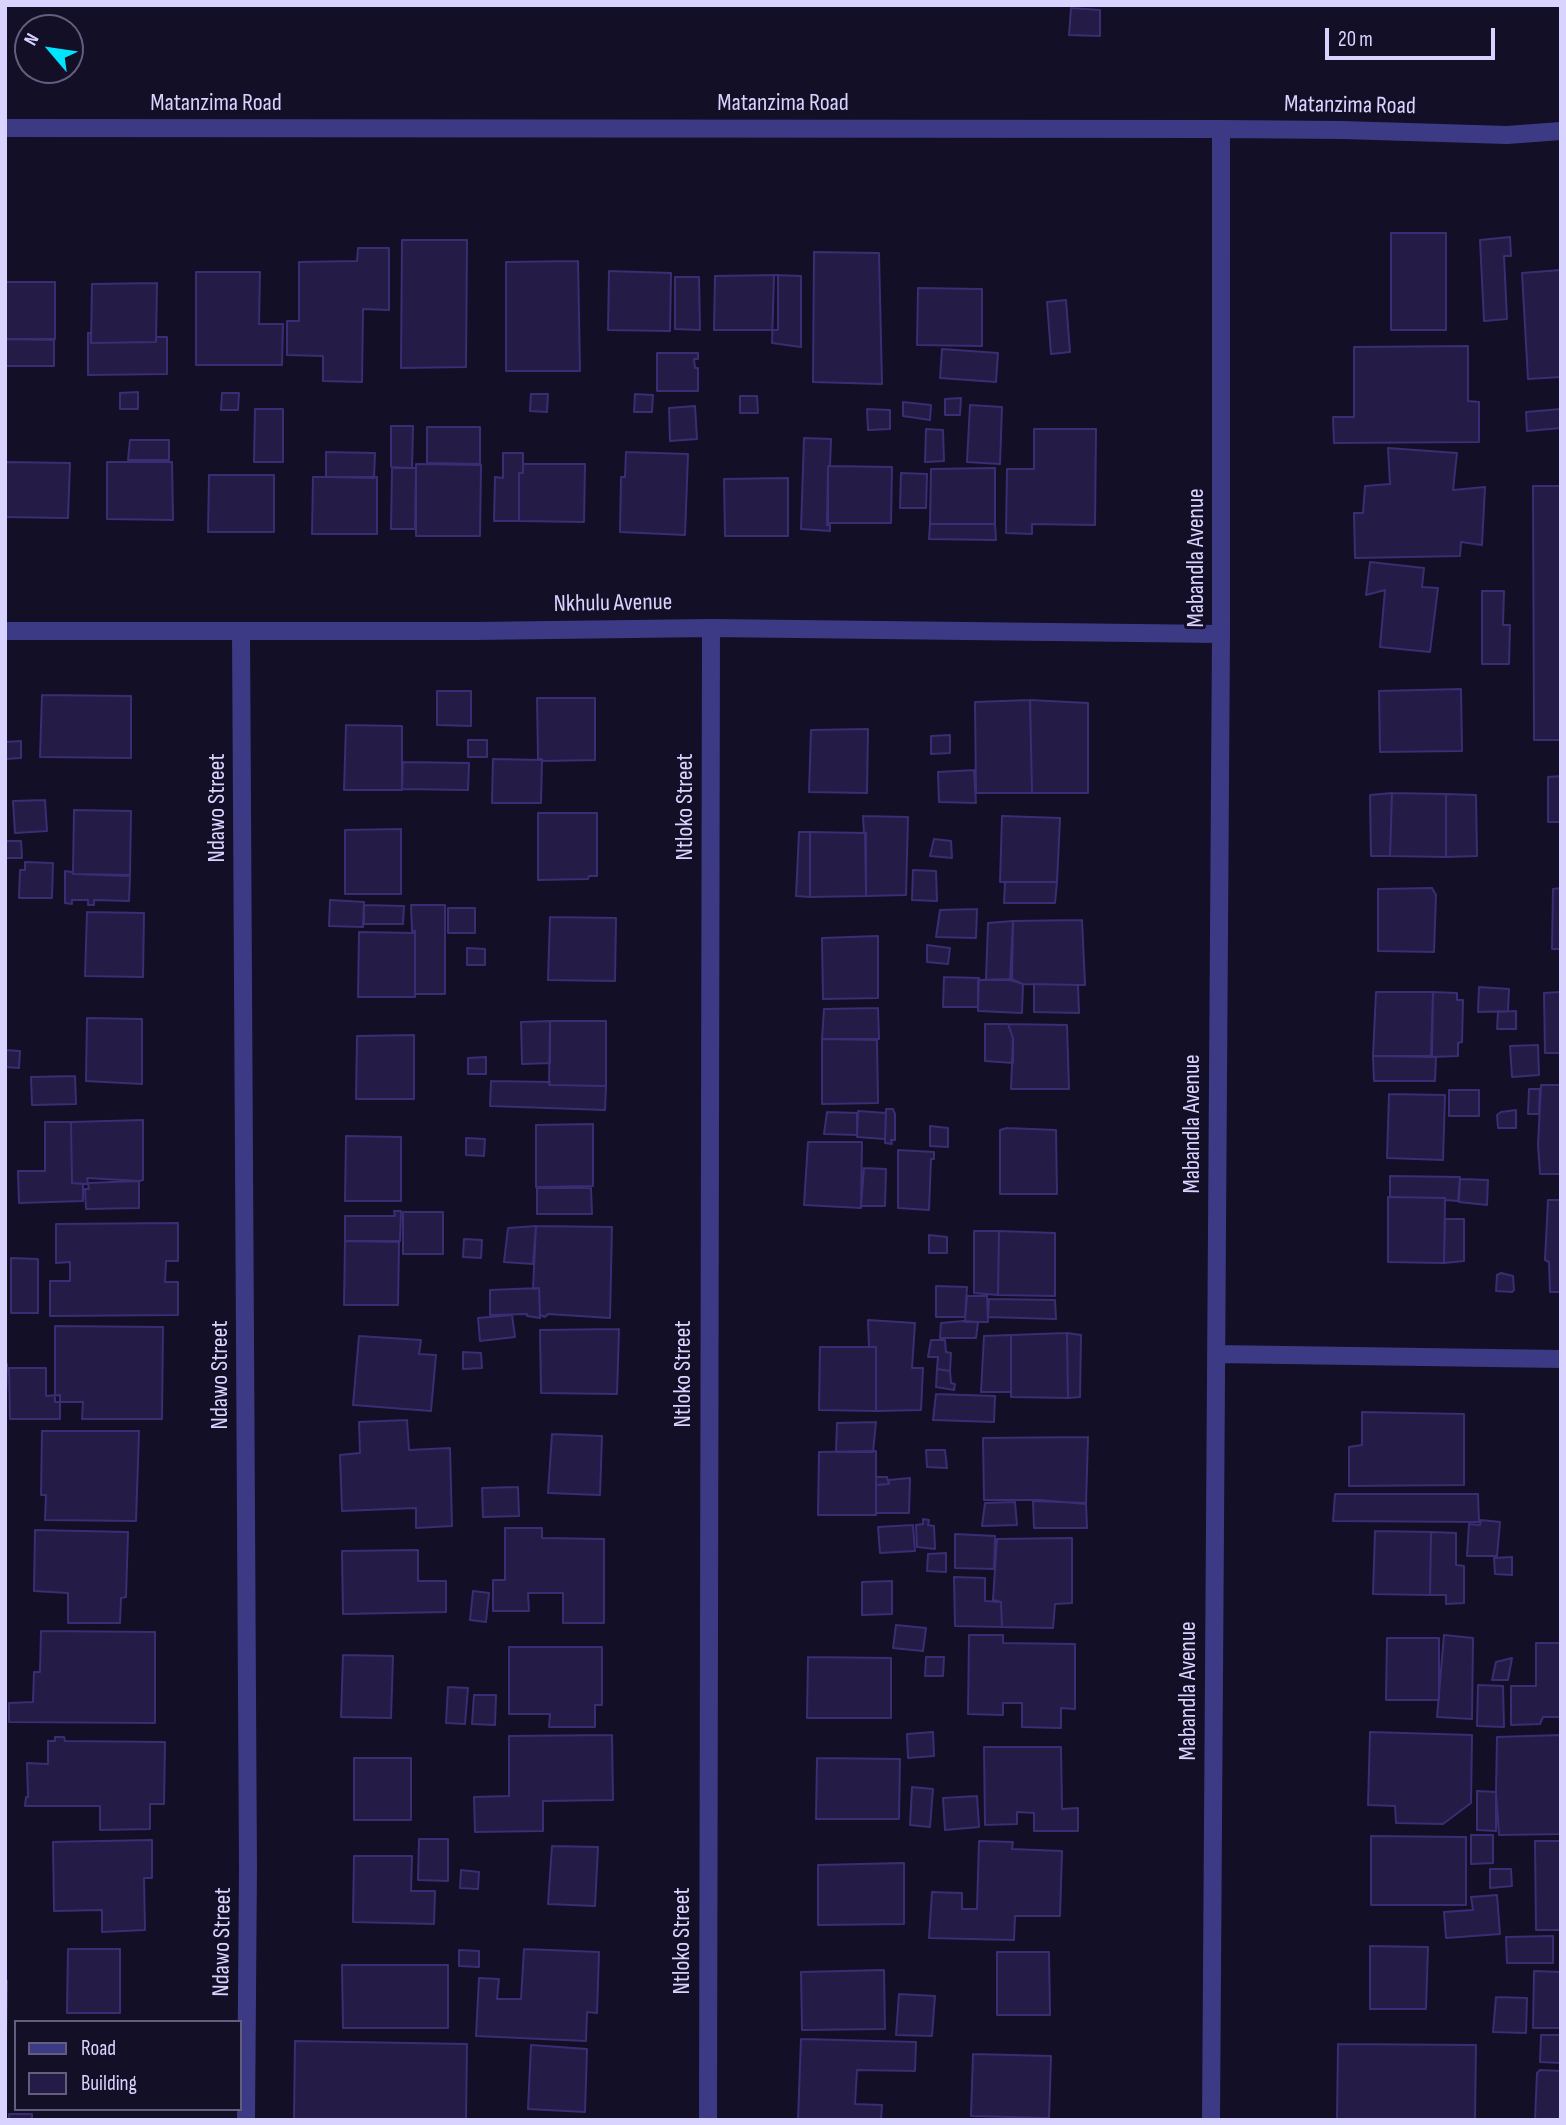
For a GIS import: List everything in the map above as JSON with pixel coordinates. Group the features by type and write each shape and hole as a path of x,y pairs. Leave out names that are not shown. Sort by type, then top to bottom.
{"street":[{"name":"Matanzima Road","path":"5,128 1356,130 1507,135 1561,131"},
{"name":"Mabandla Avenue","path":"1211,2120 1222,634 1222,130"},
{"name":"Nkhulu Avenue","path":"5,631 710,628 1222,634"},
{"name":"Ntloko Street","path":"708,2120 710,628"},
{"name":"Ndawo Street","path":"242,631 248,1868 246,2120"},
{"path":"1216,1354 1561,1359"}],"building":[{"path":"1071,8 1100,10 1100,36 1069,35"},
{"path":"1391,233 1446,233 1446,330 1391,330"},
{"path":"1510,237 1511,256 1504,256 1507,319 1484,321 1480,240"},
{"path":"402,240 467,240 466,367 401,368"},
{"path":"358,248 389,248 389,310 363,309 362,382 323,381 323,356 287,355 287,321 299,321 299,262 357,261"},
{"path":"814,252 879,253 882,384 813,382"},
{"path":"578,261 580,371 506,371 506,262"},
{"path":"1561,270 1561,377 1528,379 1522,273"},
{"path":"609,271 671,273 670,331 608,330"},
{"path":"196,272 260,272 259,324 283,324 282,365 196,365"},
{"path":"774,275 801,276 801,347 772,343"},
{"path":"778,275 778,330 714,330 715,276"},
{"path":"675,277 699,277 700,330 675,329"},
{"path":"5,282 55,282 55,339 5,339"},
{"path":"157,283 156,342 91,343 92,284"},
{"path":"918,288 982,289 982,346 917,345"},
{"path":"1066,300 1070,352 1051,354 1047,302"},
{"path":"88,333 91,333 91,343 156,342 156,337 167,337 167,374 88,375"},
{"path":"5,339 54,340 54,366 5,366"},
{"path":"1468,346 1468,401 1479,402 1479,442 1334,443 1333,417 1354,417 1354,347"},
{"path":"942,349 998,353 996,382 940,378"},
{"path":"657,353 698,353 698,359 694,359 695,368 698,368 698,391 657,391"},
{"path":"138,392 138,409 120,409 120,393"},
{"path":"222,393 239,393 238,410 221,410"},
{"path":"531,394 548,394 547,412 530,411"},
{"path":"635,394 653,395 652,412 634,412"},
{"path":"740,396 757,396 758,413 740,413"},
{"path":"961,398 960,415 945,415 945,399"},
{"path":"903,402 931,405 930,420 903,416"},
{"path":"970,405 1002,407 1000,464 967,462"},
{"path":"695,406 697,439 670,441 669,408"},
{"path":"255,409 283,409 283,462 254,462"},
{"path":"867,409 890,410 890,429 868,430"},
{"path":"1561,409 1561,428 1527,431 1526,412"},
{"path":"391,426 413,426 412,468 391,467"},
{"path":"427,427 480,427 480,464 427,463"},
{"path":"926,429 943,430 944,461 925,462"},
{"path":"1034,429 1096,429 1095,525 1032,524 1032,534 1006,533 1007,469 1034,469"},
{"path":"804,438 831,439 827,525 830,525 830,531 801,529"},
{"path":"130,440 169,440 169,460 128,460"},
{"path":"1388,448 1457,453 1453,490 1485,487 1482,545 1461,542 1460,556 1355,558 1354,513 1363,513 1365,486 1390,484"},
{"path":"326,452 375,453 374,478 326,477"},
{"path":"626,452 688,454 685,535 620,532 621,477 625,477"},
{"path":"503,453 523,453 523,473 519,473 519,521 494,521 495,477 503,478"},
{"path":"5,462 70,463 68,518 5,517"},
{"path":"107,462 172,462 173,520 107,519"},
{"path":"416,464 481,465 480,536 416,536"},
{"path":"523,464 585,464 584,522 519,521 519,473 523,473"},
{"path":"828,466 892,467 891,523 828,523"},
{"path":"392,468 416,468 415,529 391,529"},
{"path":"995,468 995,524 930,524 931,469"},
{"path":"901,473 927,474 926,508 900,508"},
{"path":"209,475 274,475 274,532 208,532"},
{"path":"313,477 377,477 377,534 312,534"},
{"path":"788,478 788,536 725,536 724,479"},
{"path":"1533,486 1561,486 1561,740 1534,740"},
{"path":"930,524 995,524 996,540 929,539"},
{"path":"1370,562 1424,568 1422,587 1438,588 1430,652 1380,647 1385,590 1366,595"},
{"path":"1482,591 1504,591 1503,625 1510,625 1509,664 1482,664"},
{"path":"1461,689 1462,751 1380,752 1379,691"},
{"path":"437,691 471,691 471,726 437,725"},
{"path":"42,695 131,696 131,758 40,757"},
{"path":"537,698 595,698 595,760 538,759"},
{"path":"1030,700 1032,793 976,793 975,702"},
{"path":"1030,700 1088,703 1088,793 1032,793"},
{"path":"346,725 402,726 402,790 344,790"},
{"path":"868,729 867,793 809,792 811,730"},
{"path":"950,735 950,753 931,754 931,736"},
{"path":"468,740 487,740 487,757 468,757"},
{"path":"21,741 21,758 5,759 5,742"},
{"path":"493,759 542,760 541,803 492,803"},
{"path":"403,762 469,763 468,790 402,789"},
{"path":"974,770 976,803 939,802 938,772"},
{"path":"1561,776 1561,822 1548,822 1548,777"},
{"path":"1392,793 1446,794 1446,857 1390,856"},
{"path":"1392,793 1390,856 1371,856 1370,795"},
{"path":"1446,794 1476,795 1477,856 1446,857"},
{"path":"45,800 47,831 15,833 13,801"},
{"path":"74,810 131,811 130,875 73,874"},
{"path":"538,813 597,813 597,876 589,876 588,879 538,880"},
{"path":"863,816 908,817 906,895 866,896 866,833"},
{"path":"1002,816 1060,818 1057,882 1000,882"},
{"path":"401,829 401,894 345,894 345,830"},
{"path":"799,832 810,832 810,897 796,896"},
{"path":"810,832 865,833 866,896 810,897"},
{"path":"934,839 951,841 952,858 930,856"},
{"path":"5,841 21,841 22,858 5,858"},
{"path":"25,862 53,863 52,898 19,898 20,870 25,870"},
{"path":"913,870 936,871 937,901 912,900"},
{"path":"65,871 73,874 130,876 129,901 94,900 94,905 88,905 88,900 65,903"},
{"path":"1005,882 1057,882 1055,903 1004,903"},
{"path":"1432,888 1436,895 1434,952 1378,951 1378,889"},
{"path":"1561,888 1561,949 1552,949 1553,889"},
{"path":"330,900 364,902 363,927 329,926"},
{"path":"364,905 404,906 403,924 364,924"},
{"path":"411,905 445,905 445,994 415,994 415,931 412,931"},
{"path":"448,908 475,908 475,933 448,933"},
{"path":"977,909 976,938 936,937 940,910"},
{"path":"87,912 144,913 143,977 85,976"},
{"path":"550,917 616,918 615,981 548,980"},
{"path":"1082,920 1085,985 1023,984 1010,980 1013,921"},
{"path":"1013,921 1012,980 986,980 988,923"},
{"path":"359,932 415,933 415,997 358,997"},
{"path":"878,936 878,998 823,999 822,938"},
{"path":"927,945 950,948 948,964 927,962"},
{"path":"467,948 485,949 485,965 467,965"},
{"path":"944,977 979,978 978,1007 943,1007"},
{"path":"1011,979 1023,984 1022,1013 978,1011 978,980"},
{"path":"1034,984 1078,985 1079,1013 1034,1012"},
{"path":"1479,987 1509,989 1508,1011 1478,1012"},
{"path":"1376,992 1433,992 1432,1056 1373,1056"},
{"path":"1433,992 1457,993 1457,1000 1463,1000 1462,1042 1458,1043 1458,1056 1431,1057"},
{"path":"1561,992 1561,1053 1545,1053 1544,993"},
{"path":"878,1008 879,1039 822,1039 824,1009"},
{"path":"1516,1011 1516,1029 1497,1029 1498,1012"},
{"path":"87,1018 142,1019 142,1084 86,1081"},
{"path":"550,1021 606,1021 606,1086 549,1085"},
{"path":"550,1021 550,1063 522,1064 521,1022"},
{"path":"985,1024 1008,1024 1013,1038 1013,1063 985,1061"},
{"path":"1008,1024 1067,1025 1069,1089 1011,1089 1013,1038"},
{"path":"414,1035 414,1099 356,1099 357,1036"},
{"path":"822,1039 877,1040 878,1103 822,1104"},
{"path":"1538,1045 1539,1075 1512,1077 1510,1046"},
{"path":"5,1050 20,1051 19,1068 5,1067"},
{"path":"1373,1056 1436,1057 1435,1081 1374,1081"},
{"path":"486,1057 486,1074 468,1074 468,1058"},
{"path":"75,1076 76,1104 32,1105 31,1077"},
{"path":"491,1081 606,1086 605,1110 490,1106"},
{"path":"1541,1085 1561,1085 1561,1174 1540,1174 1538,1144"},
{"path":"1529,1089 1540,1089 1539,1114 1528,1114"},
{"path":"1449,1090 1479,1090 1479,1116 1449,1116"},
{"path":"1389,1094 1445,1095 1443,1160 1387,1158"},
{"path":"886,1109 893,1109 895,1114 895,1140 891,1140 892,1144 885,1143"},
{"path":"1516,1110 1516,1128 1498,1128 1497,1115"},
{"path":"858,1111 886,1113 885,1139 857,1137"},
{"path":"827,1112 857,1113 857,1135 824,1134"},
{"path":"143,1120 143,1180 87,1178 88,1184 72,1183 71,1122"},
{"path":"45,1122 71,1122 72,1183 83,1184 83,1201 19,1203 18,1171 45,1171"},
{"path":"593,1124 593,1186 536,1187 536,1125"},
{"path":"930,1126 948,1128 948,1147 930,1146"},
{"path":"1000,1130 1056,1130 1057,1194 1000,1194"},
{"path":"346,1136 401,1137 401,1201 345,1201"},
{"path":"466,1138 485,1139 484,1156 466,1155"},
{"path":"808,1142 862,1142 861,1208 804,1205"},
{"path":"898,1150 934,1152 934,1159 931,1159 929,1210 898,1208"},
{"path":"864,1168 886,1169 885,1206 861,1206"},
{"path":"1390,1176 1460,1177 1458,1201 1445,1198 1390,1197"},
{"path":"1460,1179 1488,1180 1487,1205 1459,1202"},
{"path":"139,1181 139,1208 86,1209 85,1189 89,1189 88,1183"},
{"path":"537,1188 591,1188 592,1214 537,1214"},
{"path":"1388,1197 1445,1198 1444,1263 1388,1262"},
{"path":"1548,1200 1561,1200 1561,1292 1550,1292 1549,1262 1545,1260"},
{"path":"394,1211 401,1211 400,1241 345,1241 345,1216 395,1216"},
{"path":"403,1212 443,1212 443,1254 403,1254"},
{"path":"1445,1219 1464,1219 1464,1261 1444,1263"},
{"path":"178,1223 178,1261 166,1261 165,1282 178,1282 178,1315 50,1316 50,1281 70,1281 70,1262 56,1263 56,1224"},
{"path":"536,1226 612,1227 610,1318 540,1315 539,1288 533,1289"},
{"path":"536,1226 533,1264 504,1262 508,1228"},
{"path":"974,1231 999,1231 998,1295 974,1293"},
{"path":"999,1231 1055,1233 1055,1296 998,1295"},
{"path":"929,1235 947,1237 947,1253 929,1253"},
{"path":"464,1239 482,1240 481,1258 463,1257"},
{"path":"345,1241 399,1242 398,1305 344,1305"},
{"path":"11,1258 38,1259 38,1313 11,1313"},
{"path":"1501,1273 1513,1276 1512,1292 1496,1291 1497,1275"},
{"path":"936,1286 967,1287 965,1317 936,1317"},
{"path":"539,1288 540,1318 527,1314 490,1315 490,1290"},
{"path":"967,1296 987,1296 988,1322 965,1322"},
{"path":"989,1299 1055,1300 1056,1319 988,1317"},
{"path":"512,1315 515,1337 480,1341 478,1318"},
{"path":"868,1320 915,1323 912,1368 923,1368 921,1410 876,1411 876,1347 869,1347"},
{"path":"978,1322 976,1338 940,1338 941,1323"},
{"path":"55,1326 163,1327 162,1419 82,1419 83,1402 55,1402"},
{"path":"619,1329 617,1394 541,1393 540,1330"},
{"path":"1067,1333 1068,1398 1011,1397 1011,1335"},
{"path":"1067,1333 1081,1335 1080,1397 1068,1398"},
{"path":"1011,1335 1011,1392 981,1392 984,1336"},
{"path":"359,1336 421,1340 419,1354 436,1355 431,1411 353,1405"},
{"path":"931,1340 945,1340 946,1352 951,1353 950,1371 937,1369 938,1357 928,1357"},
{"path":"820,1347 876,1347 876,1411 819,1410"},
{"path":"463,1352 481,1353 482,1368 463,1369"},
{"path":"7,1364 6,1397 5,1397 5,1365"},
{"path":"9,1368 46,1368 46,1396 60,1395 60,1419 10,1419"},
{"path":"937,1369 950,1371 951,1383 955,1384 954,1390 936,1387"},
{"path":"936,1394 995,1396 994,1422 933,1420"},
{"path":"1362,1412 1464,1414 1464,1485 1349,1486 1349,1447 1362,1445"},
{"path":"407,1420 409,1450 450,1448 452,1526 416,1528 416,1508 342,1511 340,1455 360,1453 359,1422"},
{"path":"876,1422 873,1452 836,1452 837,1423"},
{"path":"42,1431 139,1431 136,1521 45,1520 46,1495 41,1495"},
{"path":"552,1434 602,1436 600,1495 548,1493"},
{"path":"1088,1437 1086,1504 1040,1500 984,1500 983,1438"},
{"path":"926,1450 945,1450 947,1468 927,1467"},
{"path":"876,1451 876,1515 818,1515 819,1452"},
{"path":"876,1477 887,1477 889,1484 876,1485"},
{"path":"910,1478 909,1513 876,1513 876,1485 889,1484 889,1480"},
{"path":"518,1487 519,1516 483,1517 482,1488"},
{"path":"1335,1494 1478,1494 1479,1522 1333,1521"},
{"path":"1033,1501 1086,1503 1087,1528 1034,1528"},
{"path":"1015,1502 1017,1525 982,1526 985,1503"},
{"path":"923,1519 929,1520 928,1525 934,1526 935,1549 917,1547 916,1525 923,1524"},
{"path":"1481,1520 1500,1522 1497,1556 1467,1556 1469,1524 1480,1525"},
{"path":"913,1525 915,1551 880,1553 878,1527"},
{"path":"505,1528 542,1528 542,1538 604,1539 604,1623 563,1623 563,1593 528,1593 529,1611 493,1611 493,1580 505,1580"},
{"path":"35,1530 128,1532 126,1597 121,1598 120,1623 68,1623 68,1593 34,1591"},
{"path":"1375,1531 1431,1532 1430,1595 1373,1594"},
{"path":"1431,1532 1456,1533 1456,1565 1464,1566 1464,1603 1446,1604 1446,1595 1430,1595"},
{"path":"955,1534 995,1536 994,1569 955,1568"},
{"path":"1072,1538 1072,1603 1055,1604 1053,1628 1002,1627 1001,1602 993,1600 997,1539"},
{"path":"418,1550 418,1581 446,1581 446,1612 343,1614 342,1551"},
{"path":"946,1553 946,1572 927,1571 928,1554"},
{"path":"1512,1557 1512,1575 1495,1574 1494,1558"},
{"path":"954,1577 985,1578 985,1601 1001,1602 1002,1627 955,1626"},
{"path":"892,1581 892,1614 862,1615 862,1582"},
{"path":"473,1591 489,1593 486,1622 470,1620"},
{"path":"896,1625 926,1628 923,1651 893,1648"},
{"path":"41,1631 155,1632 155,1723 9,1722 9,1703 33,1702 34,1672 40,1672"},
{"path":"969,1635 1003,1635 1003,1643 1075,1644 1075,1709 1061,1708 1061,1728 1022,1727 1022,1703 1003,1703 1003,1715 968,1714"},
{"path":"1444,1635 1473,1638 1472,1719 1437,1717"},
{"path":"1387,1638 1439,1638 1439,1700 1386,1700"},
{"path":"1536,1643 1561,1643 1561,1717 1543,1717 1540,1724 1511,1725 1511,1686 1536,1686"},
{"path":"509,1647 602,1647 602,1705 595,1705 595,1727 549,1727 550,1714 509,1714"},
{"path":"343,1655 393,1656 391,1718 341,1717"},
{"path":"808,1657 891,1658 891,1718 807,1718"},
{"path":"926,1657 944,1657 943,1676 925,1676"},
{"path":"1512,1658 1508,1680 1492,1680 1496,1662"},
{"path":"1478,1685 1503,1686 1504,1727 1477,1726"},
{"path":"448,1687 468,1688 465,1724 446,1723"},
{"path":"474,1695 496,1695 495,1725 472,1724"},
{"path":"933,1732 934,1756 908,1758 907,1734"},
{"path":"1370,1732 1472,1735 1471,1803 1443,1824 1396,1823 1395,1806 1368,1805"},
{"path":"612,1735 613,1800 543,1801 543,1831 475,1832 474,1797 509,1796 509,1736"},
{"path":"1561,1735 1561,1834 1499,1835 1496,1792 1497,1737"},
{"path":"55,1737 64,1737 65,1741 165,1742 164,1804 150,1804 150,1829 100,1830 100,1806 25,1806 28,1797 27,1763 48,1764 48,1741 55,1741"},
{"path":"984,1747 1061,1747 1062,1809 1078,1808 1078,1831 1034,1831 1034,1813 1017,1812 1017,1824 985,1825"},
{"path":"354,1758 411,1758 411,1820 354,1820"},
{"path":"817,1758 900,1759 899,1819 816,1819"},
{"path":"912,1787 933,1789 930,1827 910,1825"},
{"path":"1477,1791 1496,1792 1496,1831 1477,1830"},
{"path":"977,1796 979,1827 945,1830 943,1798"},
{"path":"1471,1835 1493,1835 1493,1863 1471,1864"},
{"path":"1371,1836 1466,1837 1466,1905 1371,1905"},
{"path":"419,1839 448,1839 448,1881 418,1880"},
{"path":"152,1840 152,1878 144,1878 145,1930 102,1932 102,1910 54,1911 53,1842"},
{"path":"979,1841 1013,1842 1012,1849 1062,1851 1060,1916 1015,1916 1014,1940 929,1938 932,1892 962,1893 962,1909 977,1909"},
{"path":"1535,1841 1561,1841 1561,1930 1536,1930"},
{"path":"552,1846 598,1847 595,1906 548,1904"},
{"path":"354,1856 412,1856 411,1891 435,1891 434,1924 353,1922"},
{"path":"904,1863 904,1924 818,1925 818,1865"},
{"path":"1490,1869 1511,1869 1512,1886 1490,1888"},
{"path":"461,1870 479,1872 478,1889 460,1888"},
{"path":"1497,1895 1500,1934 1446,1938 1444,1912 1473,1910 1471,1897"},
{"path":"1553,1936 1553,1963 1507,1963 1506,1937"},
{"path":"1370,1946 1428,1947 1426,2009 1370,2009"},
{"path":"68,1949 120,1949 120,2013 67,2013"},
{"path":"524,1949 599,1952 597,2013 587,2012 586,2041 476,2036 479,1978 499,1979 497,1999 521,1999"},
{"path":"459,1950 479,1951 479,1967 459,1966"},
{"path":"997,1952 1049,1952 1050,2015 997,2015"},
{"path":"342,1965 448,1965 448,2028 343,2028"},
{"path":"884,1970 885,2029 802,2030 801,1972"},
{"path":"1534,1971 1561,1972 1561,2028 1533,2028"},
{"path":"7,1981 6,2040 5,2040"},
{"path":"899,1994 935,1996 932,2036 896,2035"},
{"path":"1496,1997 1527,1998 1526,2033 1493,2032"},
{"path":"1541,2035 1561,2035 1561,2063 1540,2062"},
{"path":"801,2039 916,2042 915,2071 857,2070 855,2104 882,2105 881,2120 798,2120"},
{"path":"295,2041 467,2044 466,2120 294,2120"},
{"path":"1338,2044 1476,2045 1475,2120 1337,2120"},
{"path":"531,2045 587,2049 585,2112 528,2109"},
{"path":"973,2054 1051,2056 1049,2118 971,2116"},
{"path":"1540,2070 1561,2071 1561,2120 1535,2120 1537,2073"},
{"path":"9,2114 32,2114 32,2120 9,2120"}]}
